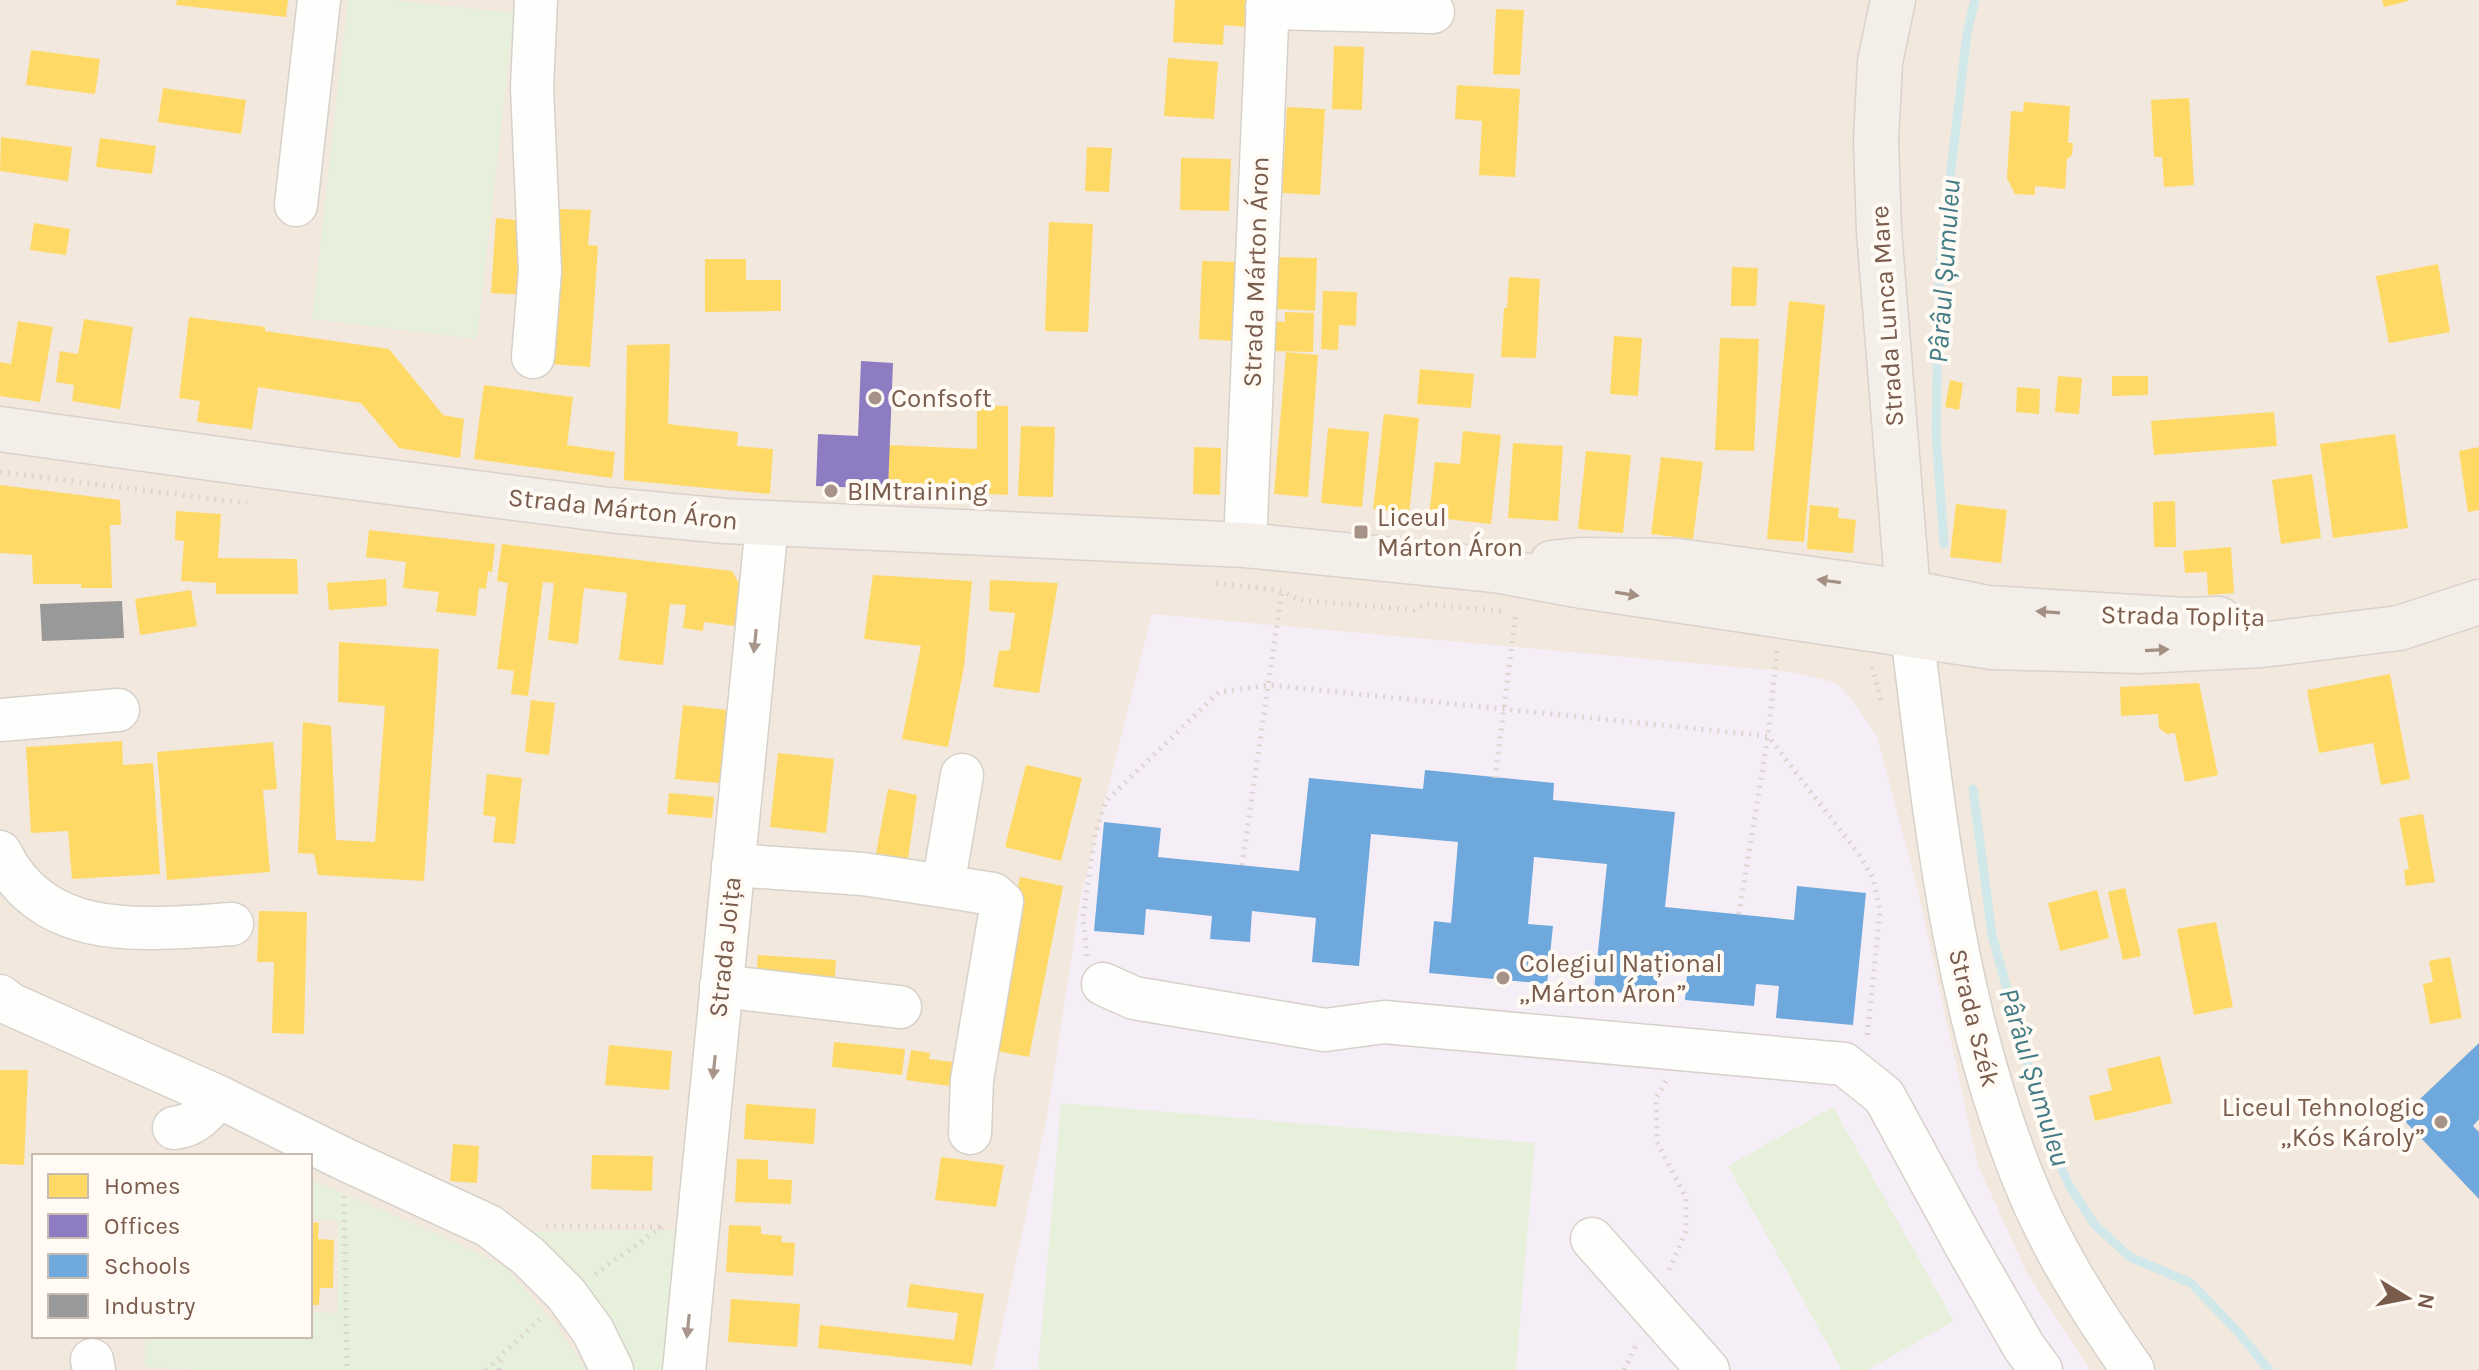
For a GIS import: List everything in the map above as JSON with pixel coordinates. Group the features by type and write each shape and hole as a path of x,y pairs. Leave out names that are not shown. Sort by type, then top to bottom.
{"main road":[{"name":"Strada Lunca Mare","path":"1893,0 1880,62 1876,140 1879,231 1909,613"},
{"name":"Strada Márton Áron","path":"2,432 609,510 767,524 1245,545 1495,570 1679,602 1909,613"},
{"name":"Strada Toplița","path":"1909,613 1992,647 2140,651 2331,638 2399,628 2470,604"}],"street":[{"path":"296,205 319,0"},
{"path":"533,357 540,271 532,87 536,0"},
{"path":"1268,4 1433,12"},
{"name":"Strada Márton Áron","path":"1245,545 1268,4"},
{"name":"Strada Joița","path":"684,1370 767,524"},
{"name":"Strada Szék","path":"1909,613 1948,903 1991,1089 2022,1177 2055,1247 2133,1370"},
{"path":"0,720 118,710"},
{"path":"943,886 962,775"},
{"path":"0,852 29,894 60,914 89,923 135,928 232,924"},
{"path":"733,865 863,874 993,894 1002,902 972,1080 970,1133"},
{"path":"1103,984 1134,998 1325,1030 1384,1022 1844,1064 1884,1096 1980,1271 2024,1347 2041,1370"},
{"path":"721,986 900,1007"},
{"path":"0,996 10,1004 219,1097 489,1226 528,1256 566,1294 593,1331 612,1370"},
{"path":"174,1128 187,1127 219,1097"},
{"path":"1592,1239 1708,1370"}],"path":[{"path":"1210,583 1282,591 1299,600 1414,610 1426,604 1530,614"},
{"path":"1242,865 1282,591"},
{"path":"1495,778 1516,613"},
{"path":"1739,914 1768,736 1778,636"},
{"path":"1103,984 1087,963 1083,917 1095,835 1106,801 1219,692 1269,685 1768,736 1860,856 1873,878 1880,911 1867,1041 1857,1055 1844,1064"},
{"path":"1624,1370 1686,1231 1686,1198 1657,1142 1656,1098 1685,1049"},
{"path":"344,1159 347,1370"},
{"path":"489,1226 662,1227"},
{"path":"499,1370 502,1355"}],"shaded area":[{"path":"0,0 2479,0 2479,1370 0,1370"},
{"name":"Colegiul Național „Márton Áron”","path":"1152,614 1792,672 1837,683 1877,736 1918,891 1978,1165 2026,1271 2090,1370 993,1370 1048,1111 1080,900"}],"green space":[{"path":"348,0 392,0 514,13 477,339 312,319"},
{"path":"1061,1103 1535,1143 1516,1370 1038,1370"},
{"path":"1833,1107 1954,1321 1867,1370 1842,1370 1728,1166"},
{"path":"312,1180 505,1267 557,1326 586,1370 205,1370 145,1367 145,1338 312,1338 312,1312 337,1313 339,1221 312,1218"},
{"path":"680,1230 671,1370 631,1370 527,1232"}],"building: Homes":[{"path":"177,0 288,0 286,17 176,5"},
{"path":"1175,0 1247,0 1246,27 1224,25 1223,45 1173,42"},
{"path":"2382,0 2408,0 2408,1 2384,7"},
{"path":"1496,9 1524,10 1520,75 1493,74"},
{"path":"1334,46 1364,47 1362,110 1332,109"},
{"path":"31,50 100,59 95,94 26,85"},
{"path":"1168,58 1218,62 1214,119 1164,116"},
{"path":"1457,85 1520,89 1515,177 1479,175 1482,121 1455,119"},
{"path":"163,88 246,100 241,134 158,122"},
{"path":"2189,98 2194,185 2164,187 2162,157 2154,157 2151,100"},
{"path":"2024,102 2070,106 2068,143 2073,143 2072,155 2067,159 2065,189 2035,186 2035,195 2015,194 2007,178 2011,111 2023,112"},
{"path":"1287,107 1325,109 1320,195 1282,193"},
{"path":"1,137 72,147 68,181 0,171"},
{"path":"100,138 156,146 152,174 96,167"},
{"path":"1087,147 1112,148 1109,192 1085,191"},
{"path":"1181,158 1231,159 1229,211 1180,210"},
{"path":"560,209 591,210 588,245 598,246 590,367 550,364"},
{"path":"496,218 528,221 523,295 491,293"},
{"path":"1049,222 1093,224 1088,332 1045,331"},
{"path":"34,223 70,229 66,255 30,250"},
{"path":"1278,257 1317,258 1315,311 1276,309"},
{"path":"705,259 746,259 746,280 781,280 781,311 705,312"},
{"path":"1202,261 1237,262 1233,341 1199,339"},
{"path":"2438,264 2450,332 2389,343 2376,276"},
{"path":"1732,267 1758,268 1756,306 1731,306"},
{"path":"1509,277 1540,279 1536,358 1501,357"},
{"path":"1323,291 1357,292 1356,326 1339,325 1338,350 1321,349"},
{"path":"1789,301 1825,305 1804,542 1767,539"},
{"path":"1285,312 1314,313 1313,352 1271,351 1271,321 1285,322"},
{"path":"189,317 389,349 443,415 464,419 460,458 399,448 361,403 258,387 252,429 197,422 200,401 179,398"},
{"path":"84,319 133,327 120,409 72,401 74,385 56,382 60,351 78,354"},
{"path":"18,321 53,327 40,402 0,396 0,362 11,364"},
{"path":"1614,336 1642,338 1638,396 1610,394"},
{"path":"1720,338 1759,339 1754,451 1715,450"},
{"path":"670,344 668,424 738,432 737,446 773,449 770,494 624,480 627,345"},
{"path":"1286,352 1318,355 1308,497 1274,494"},
{"path":"1420,369 1474,374 1471,408 1417,404"},
{"path":"2058,376 2082,378 2079,414 2055,412"},
{"path":"2112,376 2148,376 2148,395 2112,396"},
{"path":"1950,380 1963,383 1959,410 1945,407"},
{"path":"484,385 573,397 567,445 615,452 612,478 474,459"},
{"path":"2017,387 2040,389 2039,414 2016,412"},
{"path":"977,405 1008,406 1008,495 888,489 889,445 977,449"},
{"path":"2274,412 2277,446 2154,455 2151,421"},
{"path":"1384,414 1419,418 1409,514 1373,509"},
{"path":"1021,426 1055,427 1053,497 1018,496"},
{"path":"1328,428 1369,432 1362,507 1321,503"},
{"path":"1463,431 1501,435 1491,524 1429,517 1435,462 1460,464"},
{"path":"2395,434 2408,528 2333,538 2320,444"},
{"path":"1513,443 1563,446 1558,521 1508,518"},
{"path":"1194,447 1221,448 1220,495 1193,494"},
{"path":"2479,447 2479,510 2468,512 2459,451"},
{"path":"1586,451 1631,455 1623,533 1578,529"},
{"path":"1661,457 1703,462 1693,539 1651,534"},
{"path":"2312,474 2321,538 2281,544 2272,480"},
{"path":"0,485 120,500 121,525 110,525 112,588 81,588 81,584 33,584 32,555 0,553"},
{"path":"2175,501 2176,547 2154,547 2153,502"},
{"path":"1956,504 2007,510 2001,563 1950,557"},
{"path":"1810,505 1839,508 1838,518 1856,520 1853,553 1807,549"},
{"path":"176,511 221,514 218,558 297,559 298,594 216,594 216,583 181,581 184,541 175,540"},
{"path":"369,530 495,544 492,572 488,571 486,589 479,588 476,616 436,612 439,592 403,588 406,562 366,557"},
{"path":"502,544 732,571 740,585 735,626 704,622 703,631 683,628 686,605 670,604 663,665 619,660 627,593 584,588 578,644 548,640 554,583 543,582 528,696 511,694 514,671 497,669 508,583 497,581"},
{"path":"2231,547 2234,593 2208,595 2207,572 2185,573 2183,551"},
{"path":"873,575 972,581 964,667 948,747 902,739 921,646 864,639"},
{"path":"386,579 387,606 329,610 327,583"},
{"path":"990,580 1058,583 1039,693 993,687 999,651 1010,650 1015,613 989,611"},
{"path":"191,590 197,626 140,635 135,599"},
{"path":"339,642 439,649 424,881 318,875 314,854 298,853 303,722 331,726 336,840 375,842 385,706 338,702"},
{"path":"2390,674 2410,779 2381,785 2373,743 2319,753 2307,690"},
{"path":"2199,683 2218,775 2185,782 2175,733 2167,734 2159,728 2158,714 2121,716 2120,687"},
{"path":"531,700 555,703 549,755 525,752"},
{"path":"683,705 728,710 720,783 675,779"},
{"path":"122,741 123,765 153,763 160,874 72,879 68,831 31,833 26,747"},
{"path":"273,742 277,789 263,790 270,872 167,880 157,752"},
{"path":"778,753 834,759 826,833 770,827"},
{"path":"1026,765 1082,778 1061,861 1005,847"},
{"path":"487,774 522,778 515,844 493,842 496,817 483,815"},
{"path":"888,789 917,795 908,859 876,854"},
{"path":"669,793 714,797 712,818 667,814"},
{"path":"2423,814 2435,882 2406,886 2404,870 2409,869 2399,818"},
{"path":"1020,877 1063,886 1029,1057 986,1049"},
{"path":"2125,888 2141,956 2123,960 2108,892"},
{"path":"2097,890 2109,938 2060,951 2048,903"},
{"path":"259,911 307,912 304,1034 272,1033 274,962 257,962"},
{"path":"2216,922 2233,1007 2194,1015 2177,929"},
{"path":"758,955 836,960 834,988 756,983"},
{"path":"2450,957 2462,1018 2430,1024 2423,984 2433,982 2429,961"},
{"path":"834,1042 905,1049 902,1075 832,1067"},
{"path":"609,1045 672,1051 669,1090 605,1085"},
{"path":"911,1050 930,1053 929,1059 967,1064 964,1088 906,1080"},
{"path":"2160,1056 2172,1103 2095,1121 2089,1096 2112,1090 2107,1069"},
{"path":"0,1070 28,1070 24,1165 0,1164"},
{"path":"746,1104 816,1109 814,1144 744,1139"},
{"path":"453,1144 479,1146 477,1183 450,1181"},
{"path":"592,1155 653,1156 652,1191 591,1189"},
{"path":"941,1157 1004,1165 996,1207 935,1200"},
{"path":"737,1159 768,1160 768,1179 792,1180 791,1204 735,1202"},
{"path":"312,1222 319,1223 318,1239 334,1240 333,1288 320,1288 319,1305 312,1305"},
{"path":"729,1225 761,1226 761,1234 782,1236 781,1242 795,1243 793,1276 726,1272"},
{"path":"910,1284 984,1294 972,1365 818,1348 820,1325 954,1340 958,1313 907,1307"},
{"path":"731,1299 800,1304 797,1347 728,1342"}],"building: Offices":[{"name":"Confsoft","path":"861,361 893,363 888,489 816,486 818,434 858,436"}],"building: Schools":[{"name":"Colegiul Național „Márton Áron”","path":"1425,770 1554,783 1553,800 1675,812 1665,907 1794,920 1797,886 1866,893 1853,1025 1776,1018 1779,986 1756,984 1754,1006 1685,1000 1687,974 1658,971 1656,996 1594,990 1607,864 1534,857 1528,924 1553,926 1547,984 1429,973 1434,921 1451,923 1458,842 1371,834 1359,966 1312,962 1316,918 1252,911 1250,942 1210,939 1212,916 1146,909 1144,935 1094,931 1104,822 1161,828 1158,857 1299,871 1309,778 1423,789"},
{"name":"Liceul Tehnologic „Kós Károly”","path":"2479,1043 2479,1119 2473,1126 2479,1132 2479,1199 2401,1117"}],"building: Industry":[{"path":"122,601 124,638 42,641 40,604"}],"waterway":[{"name":"Pârâul Șumuleu","path":"1944,544 1936,433 1939,273 1967,33 1975,0"},
{"name":"Pârâul Șumuleu","path":"1973,789 1992,935 2049,1141 2069,1185 2094,1224 2130,1257 2191,1283 2269,1370"}],"place":[{"name":"Confsoft","path":"875,398"},
{"name":"BIMtraining","path":"831,491"},
{"name":"Liceul Márton Áron","path":"1361,532"},
{"name":"Colegiul Național „Márton Áron”","path":"1503,978"},
{"name":"Liceul Tehnologic „Kós Károly”","path":"2441,1122"}]}
